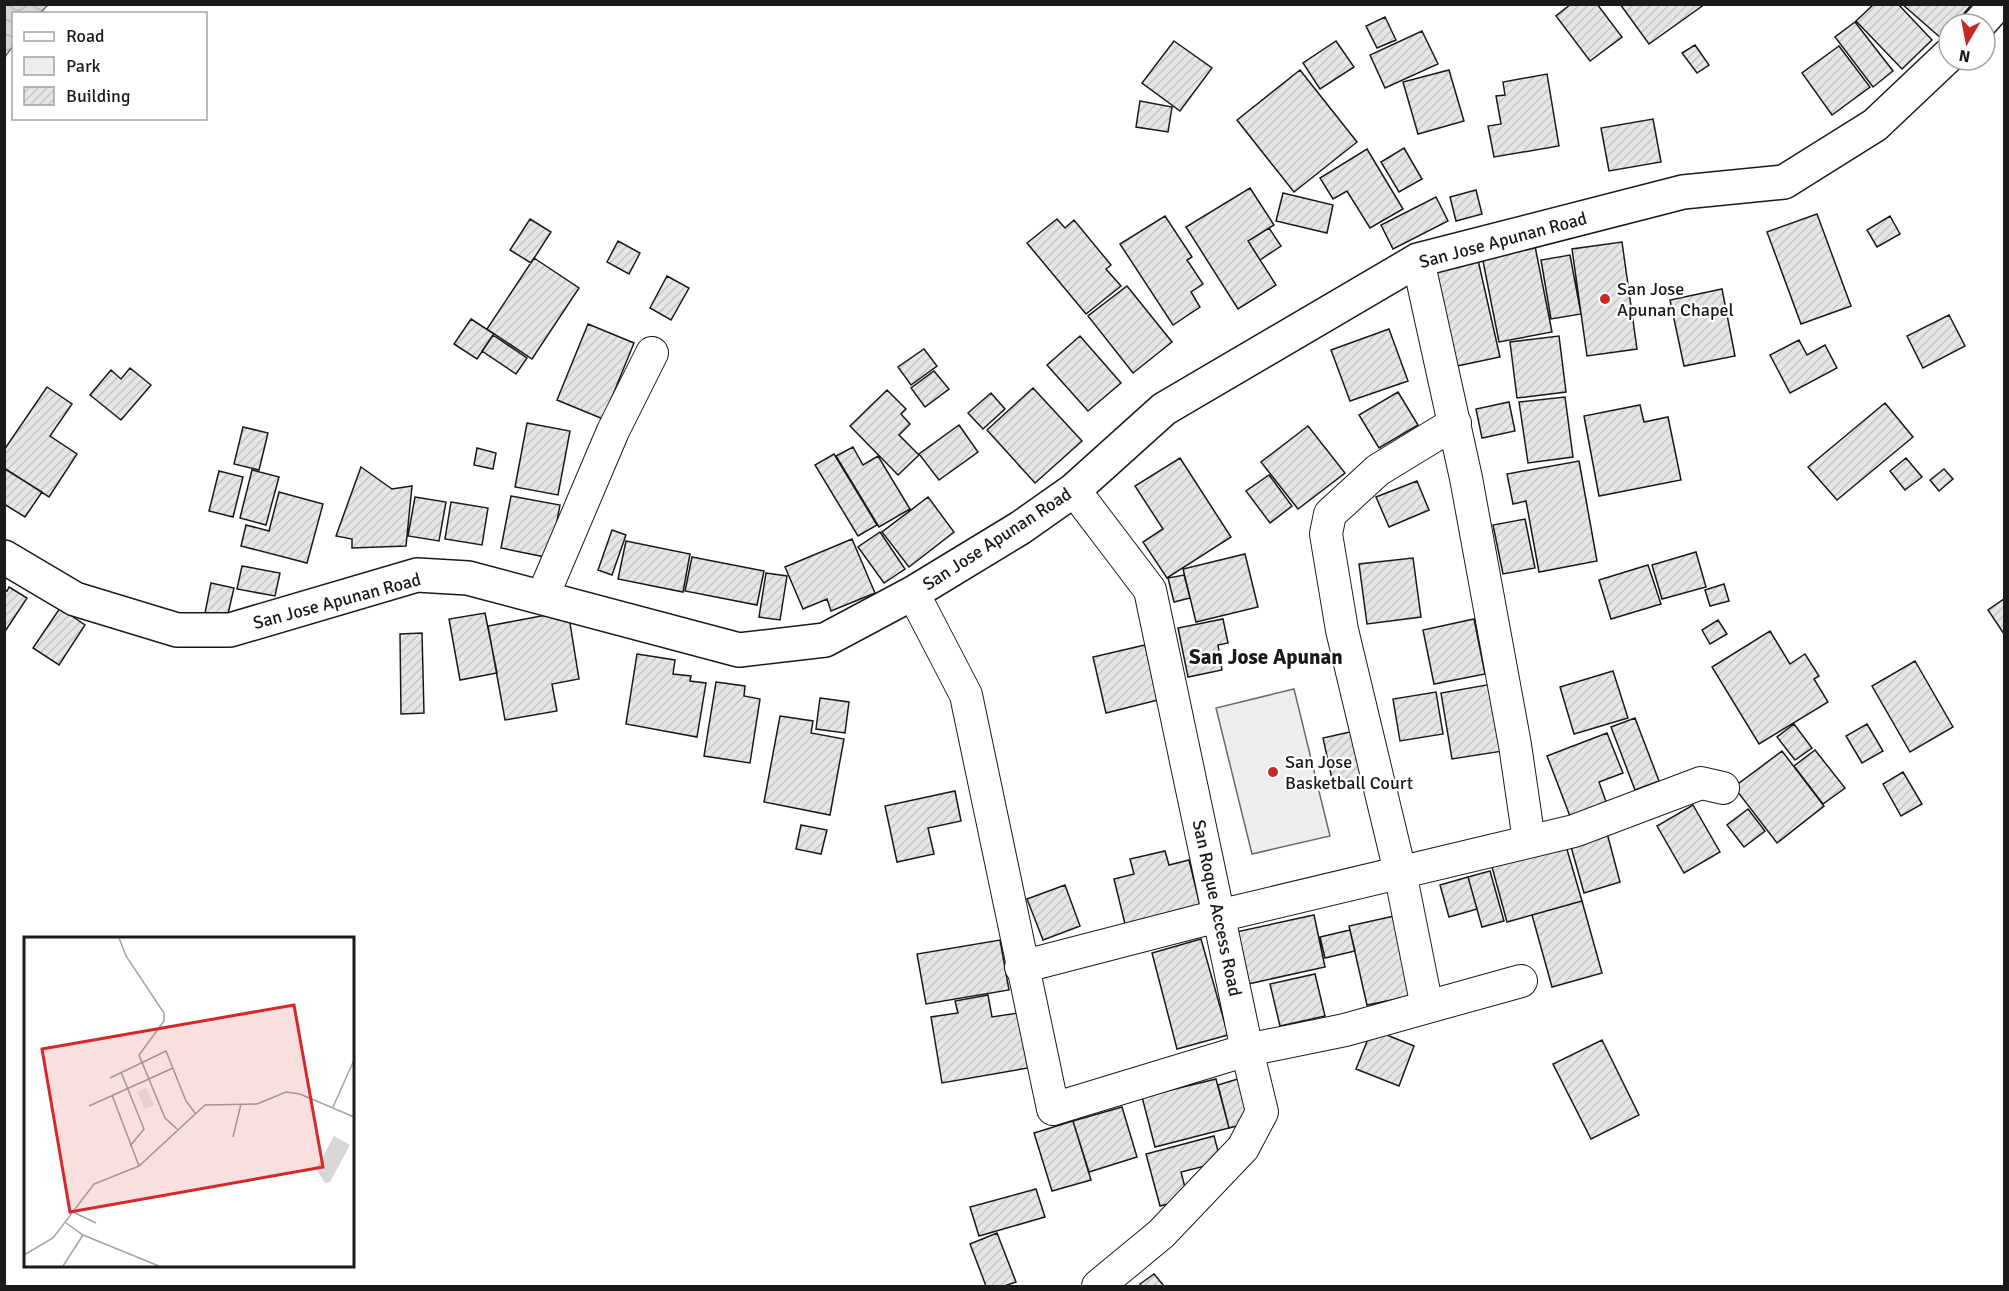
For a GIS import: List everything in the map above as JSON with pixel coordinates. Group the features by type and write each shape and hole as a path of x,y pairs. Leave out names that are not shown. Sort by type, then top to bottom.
{"street":[{"name":"San Jose Apunan Road","path":"4,556 75,599 177,630 230,630 417,575 468,578 739,650 825,640 913,593 1020,528 1074,490 1164,408 1418,260 1683,192 1784,182 1875,125 1937,66"},
{"path":"1418,260 1455,423 1515,745 1529,841"},
{"path":"542,598 613,431 651,353"},
{"path":"1427,1007 1400,872 1342,630 1326,534 1330,514 1378,470 1455,423"},
{"name":"San Roque Access Road","path":"1074,490 1150,590 1247,1050 1263,1112 1243,1148 1161,1234 1098,1287"},
{"path":"913,593 966,695 1021,967 1053,1109 1247,1050 1345,1030 1521,981"},
{"path":"1021,967 1218,915 1574,831 1701,783 1724,788"}],"green space":[{"name":"San Jose Basketball Court","path":"1294,689 1330,836 1252,854 1216,708"}],"water":[{"path":"5,4 48,5 41,12 12,12 12,47 5,57"}],"building":[{"path":"1571,4 1597,4 1622,37 1590,61 1556,16"},
{"path":"1620,4 1705,4 1649,44"},
{"path":"1874,4 1898,4 1932,40 1902,69 1856,21"},
{"path":"1902,4 1972,4 1965,12 1937,12 1937,35"},
{"path":"1385,17 1396,40 1377,48 1366,26"},
{"path":"1855,22 1893,71 1873,87 1835,37"},
{"path":"1422,31 1438,64 1385,88 1370,55"},
{"path":"1174,41 1212,68 1180,111 1142,83"},
{"path":"1336,41 1354,67 1320,89 1303,63"},
{"path":"1695,45 1709,65 1697,73 1682,53"},
{"path":"1839,46 1870,87 1832,115 1802,73"},
{"path":"1300,70 1357,142 1294,192 1237,120"},
{"path":"1449,70 1464,121 1418,134 1403,82"},
{"path":"1547,74 1559,146 1494,157 1488,126 1501,124 1496,96 1505,95 1503,82"},
{"path":"1140,101 1172,107 1168,132 1136,127"},
{"path":"1653,119 1661,162 1609,171 1601,128"},
{"path":"1404,148 1422,179 1399,192 1381,162"},
{"path":"1367,149 1403,209 1370,228 1347,191 1333,199 1320,178"},
{"path":"1250,188 1274,225 1248,241 1276,285 1238,309 1186,227"},
{"path":"1476,190 1482,214 1456,221 1450,197"},
{"path":"1283,193 1333,205 1327,233 1276,221"},
{"path":"1436,197 1448,221 1393,249 1381,225"},
{"path":"1817,214 1851,306 1801,324 1767,232"},
{"path":"1165,216 1192,257 1187,260 1203,284 1191,292 1200,307 1173,325 1120,244"},
{"path":"1890,216 1900,234 1877,247 1867,230"},
{"path":"530,219 551,232 531,263 510,250"},
{"path":"1057,219 1065,228 1074,220 1111,265 1106,269 1121,286 1086,314 1027,243"},
{"path":"1269,228 1281,246 1260,260 1248,241"},
{"path":"618,241 640,253 629,274 607,262"},
{"name":"San Jose Apunan Chapel","path":"1622,242 1637,349 1587,356 1572,249"},
{"path":"1535,246 1552,332 1499,342 1482,256"},
{"path":"1570,255 1581,314 1551,319 1541,260"},
{"path":"534,258 579,288 532,359 487,329"},
{"path":"1478,260 1500,357 1457,366 1435,270"},
{"path":"667,276 689,288 671,320 650,308"},
{"path":"1127,286 1172,342 1133,373 1088,316"},
{"path":"1722,289 1735,356 1684,366 1670,300"},
{"path":"1949,315 1965,346 1923,368 1907,336"},
{"path":"471,319 494,334 477,359 454,344"},
{"path":"588,324 634,343 603,419 557,400"},
{"path":"1389,329 1408,381 1350,401 1331,350"},
{"path":"493,335 527,358 516,374 482,351"},
{"path":"1080,336 1121,383 1088,411 1047,365"},
{"path":"1559,336 1566,392 1517,398 1510,342"},
{"path":"1799,340 1807,355 1825,345 1837,368 1790,393 1770,355"},
{"path":"924,349 937,366 911,385 898,367"},
{"path":"130,368 151,385 121,420 90,395 111,370 121,379"},
{"path":"934,371 949,389 925,407 911,388"},
{"path":"47,387 72,404 50,436 77,454 49,497 4,468 4,450"},
{"path":"1033,388 1082,441 1035,483 987,430"},
{"path":"887,390 906,409 901,414 910,424 899,435 919,455 898,475 850,426"},
{"path":"1398,392 1418,425 1379,448 1359,415"},
{"path":"991,393 1005,409 983,429 968,413"},
{"path":"1565,397 1573,457 1528,463 1519,402"},
{"path":"1509,402 1515,431 1482,438 1476,409"},
{"path":"1885,403 1913,437 1837,500 1808,467"},
{"path":"1640,405 1644,422 1668,417 1681,480 1599,496 1584,416"},
{"path":"527,423 570,431 558,495 515,487"},
{"path":"959,425 978,452 939,480 919,454"},
{"path":"1308,426 1345,473 1298,509 1261,462"},
{"path":"243,427 268,433 259,470 234,464"},
{"path":"853,447 863,465 878,456 910,509 879,527 836,456"},
{"path":"477,448 496,453 493,469 474,465"},
{"path":"834,454 877,525 858,536 815,465"},
{"path":"1180,458 1231,537 1167,578 1143,542 1163,529 1135,486"},
{"path":"1906,458 1922,477 1905,490 1890,471"},
{"path":"1579,461 1597,561 1539,572 1526,501 1513,504 1507,474"},
{"path":"361,467 392,489 412,486 406,546 352,548 352,539 336,536"},
{"path":"5,469 42,492 25,517 4,504"},
{"path":"1944,469 1953,479 1939,491 1930,480"},
{"path":"252,470 279,477 266,525 240,518"},
{"path":"219,471 243,477 233,517 209,511"},
{"path":"1269,475 1292,506 1270,523 1246,491"},
{"path":"1417,481 1429,510 1389,527 1376,497"},
{"path":"279,492 323,504 307,563 241,546 246,525 269,531"},
{"path":"511,496 560,505 550,558 501,548"},
{"path":"415,497 446,502 439,541 408,536"},
{"path":"928,497 954,532 909,567 882,532"},
{"path":"451,502 488,508 482,545 445,539"},
{"path":"1525,519 1535,568 1503,574 1493,525"},
{"path":"612,530 626,535 612,575 598,570"},
{"path":"880,532 905,569 884,583 858,547"},
{"path":"852,539 875,593 831,611 827,599 803,609 785,567"},
{"path":"626,541 690,554 683,592 618,579"},
{"path":"1696,552 1706,587 1662,599 1652,565"},
{"path":"1245,554 1258,607 1196,622 1183,569"},
{"path":"692,557 764,571 757,605 685,591"},
{"path":"1413,558 1421,617 1367,624 1359,564"},
{"path":"1648,565 1661,604 1611,619 1599,580"},
{"path":"242,566 280,573 275,596 237,589"},
{"path":"766,573 787,576 780,620 759,617"},
{"path":"1184,575 1190,598 1174,602 1168,578"},
{"path":"211,583 234,588 227,618 205,613"},
{"path":"1724,584 1729,601 1710,606 1705,590"},
{"path":"9,587 27,598 4,633 4,590 7,591"},
{"path":"2004,599 2004,634 1988,610"},
{"path":"60,608 85,625 59,665 33,648"},
{"path":"568,611 579,679 552,684 557,711 505,720 488,626"},
{"path":"485,613 497,673 460,680 449,619"},
{"path":"1223,619 1228,643 1218,645 1222,670 1188,677 1178,628"},
{"path":"1474,619 1485,674 1434,684 1423,630"},
{"path":"1718,620 1727,634 1710,644 1702,630"},
{"path":"1770,631 1790,664 1805,654 1819,676 1814,679 1828,702 1759,744 1712,667"},
{"path":"422,633 424,713 401,714 400,634"},
{"path":"1145,645 1158,700 1106,713 1093,657"},
{"path":"637,654 675,660 673,674 691,676 690,681 706,683 697,737 626,724"},
{"path":"1915,661 1953,727 1910,752 1872,686"},
{"path":"1613,671 1628,718 1574,734 1560,687"},
{"path":"716,682 745,686 744,696 760,699 750,763 704,756"},
{"path":"1492,684 1503,751 1452,759 1441,693"},
{"path":"1436,692 1443,734 1400,741 1393,699"},
{"path":"820,698 849,702 845,733 816,729"},
{"path":"780,716 813,721 811,733 844,739 830,815 764,802"},
{"path":"1635,718 1659,781 1635,790 1611,727"},
{"path":"1794,724 1812,748 1795,760 1777,737"},
{"path":"1867,724 1883,751 1862,763 1846,736"},
{"path":"1359,730 1371,781 1334,788 1323,738"},
{"path":"1607,733 1623,773 1599,782 1609,810 1573,824 1547,756"},
{"path":"1815,750 1845,788 1823,804 1794,766"},
{"path":"1782,751 1824,806 1777,843 1734,787"},
{"path":"1903,772 1922,804 1901,816 1883,784"},
{"path":"955,791 961,821 928,828 934,854 897,862 885,806"},
{"path":"1693,805 1720,852 1684,873 1657,826"},
{"path":"1748,809 1765,831 1744,847 1727,825"},
{"path":"801,825 827,830 821,854 796,849"},
{"path":"1607,833 1620,882 1584,893 1570,843"},
{"path":"1566,846 1582,901 1507,922 1492,867"},
{"path":"1165,851 1169,865 1189,860 1201,910 1126,928 1114,879 1134,874 1130,859"},
{"path":"1490,871 1504,921 1482,927 1468,877"},
{"path":"1468,877 1477,909 1449,917 1440,885"},
{"path":"1065,885 1080,926 1043,940 1027,899"},
{"path":"1582,901 1602,973 1552,987 1532,915"},
{"path":"1314,915 1325,967 1248,984 1236,932"},
{"path":"1399,915 1416,995 1367,1005 1349,926"},
{"path":"1350,930 1355,951 1325,958 1320,937"},
{"path":"1201,939 1228,1035 1177,1049 1152,953"},
{"path":"1000,940 1009,990 926,1004 917,954"},
{"path":"1315,974 1325,1016 1280,1026 1270,984"},
{"path":"988,995 992,1017 1018,1013 1028,1068 942,1083 931,1017 958,1013 955,1001"},
{"path":"1372,1029 1414,1046 1399,1086 1356,1069"},
{"path":"1602,1040 1639,1115 1591,1139 1553,1064"},
{"path":"1241,1078 1252,1122 1229,1128 1218,1085"},
{"path":"1216,1079 1229,1128 1155,1147 1142,1097"},
{"path":"1122,1107 1137,1157 1089,1172 1073,1121"},
{"path":"1073,1121 1091,1180 1052,1191 1034,1133"},
{"path":"1214,1136 1221,1162 1181,1172 1188,1199 1160,1206 1146,1154"},
{"path":"1036,1189 1045,1217 979,1236 970,1207"},
{"path":"997,1233 1016,1282 1004,1286 986,1286 970,1244"},
{"path":"1154,1274 1164,1286 1142,1286 1140,1284"}],"place":[{"name":"San Jose Apunan Chapel","path":"1605,299"},
{"name":"San Jose Basketball Court","path":"1273,772"}],"district":[{"name":"San Jose Apunan","path":"1266,657"}]}
